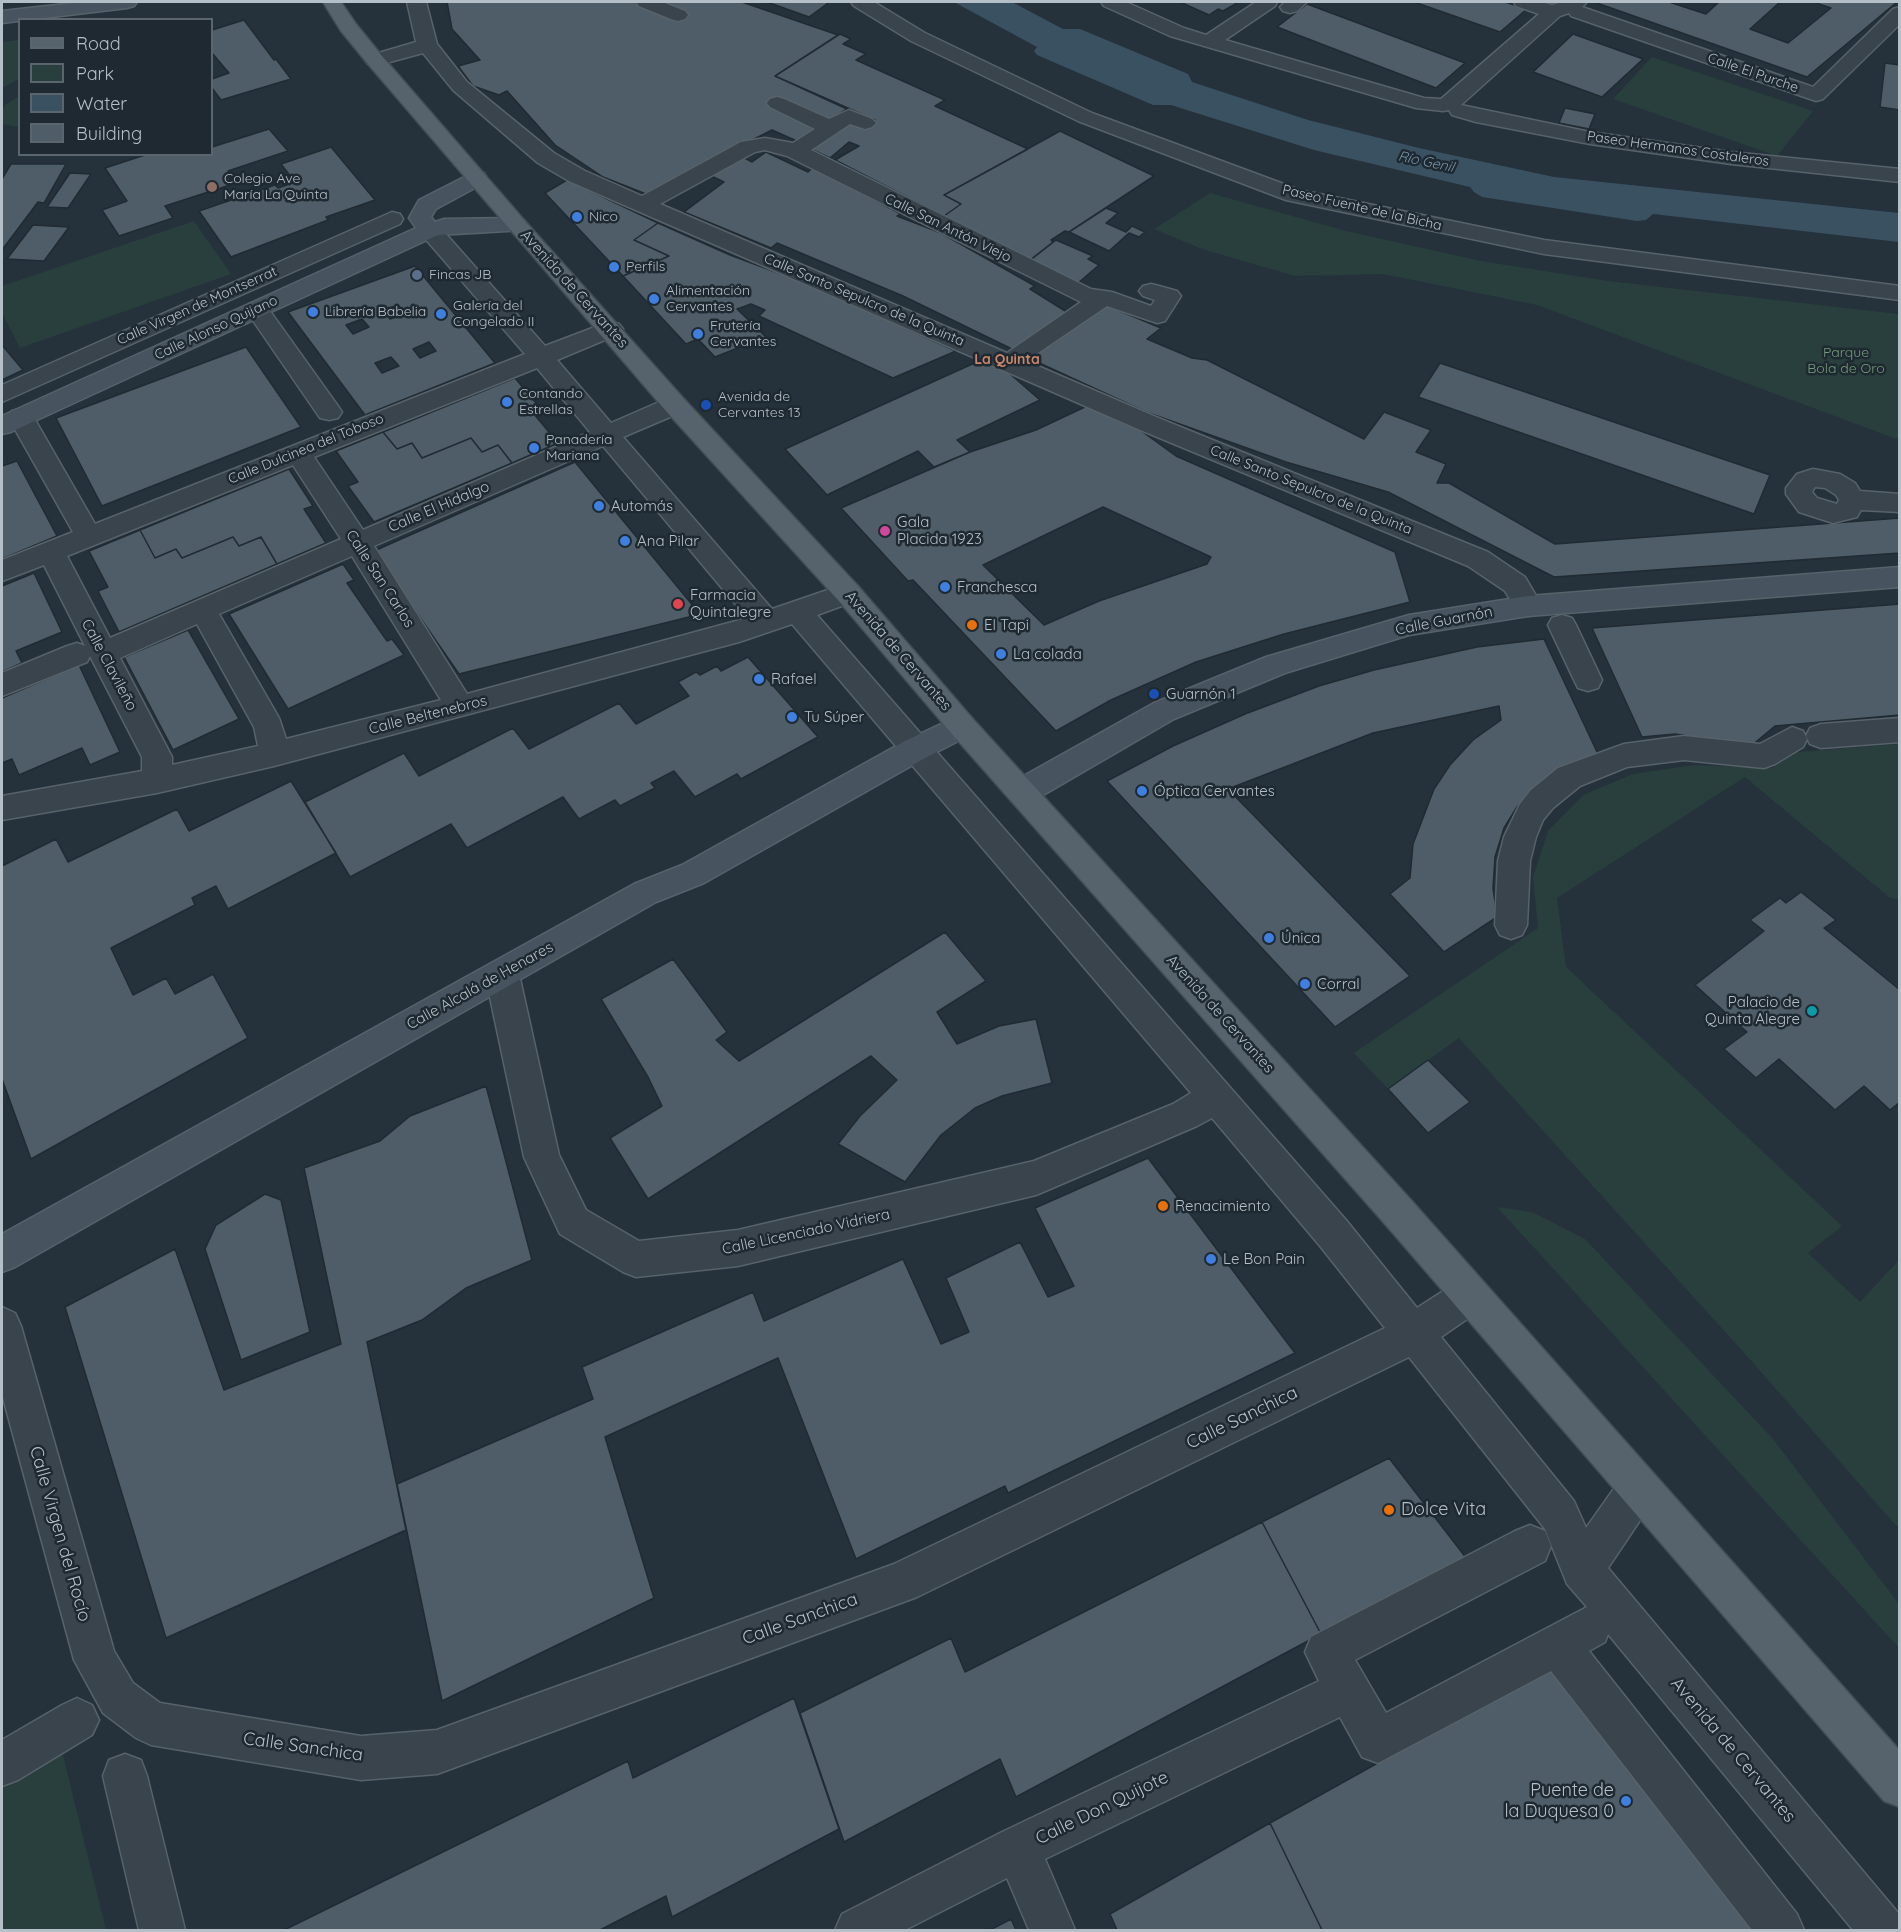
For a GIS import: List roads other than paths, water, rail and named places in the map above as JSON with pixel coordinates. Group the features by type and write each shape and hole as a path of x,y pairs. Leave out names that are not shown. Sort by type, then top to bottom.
{"main road":[{"name":"Avenida de Cervantes","path":"332,2 348,27 375,60 516,225 611,329 675,405 848,593 962,726 1470,1295 1899,1785"}],"street":[{"path":"2,16 127,2"},
{"name":"Calle Santo Sepulcro de la Quinta","path":"417,2 427,45 460,86 546,158 577,176 1148,423 1478,559 1515,584 1528,606"},
{"path":"646,2 678,15"},
{"name":"Paseo Fuente de la Bicha","path":"861,2 918,38 1084,117 1294,195 1544,246 1899,292"},
{"name":"Paseo Hermanos Costaleros","path":"1111,2 1177,32 1209,42 1413,101 1451,108 1476,116 1590,138 1731,158 1899,176"},
{"path":"1209,42 1268,2"},
{"path":"1523,2 1553,12"},
{"name":"Calle El Purche","path":"1451,108 1452,102 1553,12 1578,7 1816,95 1899,13"},
{"path":"375,60 427,45"},
{"path":"777,103 831,128"},
{"path":"795,151 849,116 865,123"},
{"name":"Calle San Antón Viejo","path":"640,205 749,147 765,144 780,146 795,151 1086,296 1104,297 1157,316 1168,297 1151,291"},
{"path":"476,178 427,205 420,218 607,434 766,623"},
{"name":"Calle Virgen de Montserrat","path":"2,394 392,219"},
{"name":"Calle Alonso Quijano","path":"11,421 430,230 444,226 516,225"},
{"path":"1017,356 1104,297"},
{"path":"257,309 329,412"},
{"name":"Calle Dulcinea del Toboso","path":"2,571 611,329"},
{"name":"Calle El Hidalgo","path":"2,685 202,609 675,405"},
{"path":"11,421 89,537"},
{"name":"Calle San Carlos","path":"297,452 357,542 460,707"},
{"path":"1852,500 1899,503"},
{"name":"Calle Clavileño","path":"51,552 90,653 157,758 157,781"},
{"name":"Calle Guarnón","path":"1022,792 1164,711 1276,665 1409,625 1528,606 1899,577"},
{"name":"Calle Beltenebros","path":"2,808 157,781 460,707 766,623 848,593"},
{"path":"202,609 269,726 274,754"},
{"name":"Avenida de Cervantes","path":"797,611 1333,1233 1560,1515 1582,1569 1883,1930"},
{"path":"1562,625 1588,680"},
{"name":"Calle Alcalá de Henares","path":"2,1254 645,893 693,874 916,749 962,726"},
{"path":"1511,925 1514,861 1520,837 1531,813 1542,799 1569,777 1624,756 1684,748 1764,756 1807,737 1899,730"},
{"name":"Calle Licenciado Vidriera","path":"502,974 542,1157 573,1222 636,1259 738,1248 1036,1178 1145,1134 1215,1098"},
{"path":"1413,1334 1470,1295"},
{"name":"Calle Virgen del Rocío","path":"2,1326 95,1660 118,1698 151,1723"},
{"name":"Calle Sanchica","path":"151,1723 361,1758 437,1752 902,1582 1376,1354 1413,1334"},
{"path":"1582,1569 1639,1487"},
{"path":"1530,1546 1326,1652 1378,1741 1574,1636 1781,1930"},
{"name":"Calle Don Quijote","path":"858,1930 1018,1848 1348,1690"},
{"path":"2,1764 77,1720"},
{"path":"125,1776 162,1930"},
{"path":"1018,1848 1052,1930"}],"water":[{"name":"Río Genil","path":"954,2 1012,2 1063,29 1080,29 1188,74 1192,82 1308,120 1419,148 1554,177 1899,213 1899,242 1653,214 1646,220 1637,221 1482,197 1470,187 1314,150 1171,105 1153,105 1037,55 1034,51 1037,47"}],"place":[{"name":"Colegio Ave María La Quinta","path":"212,187"},
{"name":"Nico","path":"577,217"},
{"name":"Perfils","path":"614,267"},
{"name":"Fincas JB","path":"417,275"},
{"name":"Alimentación Cervantes","path":"654,299"},
{"name":"Librería Babelia","path":"313,312"},
{"name":"Galería del Congelado II","path":"441,314"},
{"name":"Frutería Cervantes","path":"698,334"},
{"name":"Contando Estrellas","path":"507,402"},
{"name":"Avenida de Cervantes 13","path":"706,405"},
{"name":"Panadería Mariana","path":"534,448"},
{"name":"Automás","path":"599,506"},
{"name":"Gala Placida 1923","path":"885,531"},
{"name":"Ana Pilar","path":"625,541"},
{"name":"Franchesca","path":"945,587"},
{"name":"Farmacia Quintalegre","path":"678,604"},
{"name":"El Tapi","path":"972,625"},
{"name":"La colada","path":"1001,654"},
{"name":"Rafael","path":"759,679"},
{"name":"Guarnón 1","path":"1154,694"},
{"name":"Tu Súper","path":"792,717"},
{"name":"Óptica Cervantes","path":"1142,791"},
{"name":"Única","path":"1269,938"},
{"name":"Corral","path":"1305,984"},
{"name":"Palacio de Quinta Alegre","path":"1812,1011"},
{"name":"Renacimiento","path":"1163,1206"},
{"name":"Le Bon Pain","path":"1211,1259"},
{"name":"Dolce Vita","path":"1389,1510"},
{"name":"Puente de la Duquesa 0","path":"1626,1801"}],"district":[{"name":"La Quinta","path":"1007,360"}],"park label":[{"name":"Parque Bola de Oro","path":"1846,362"}]}
